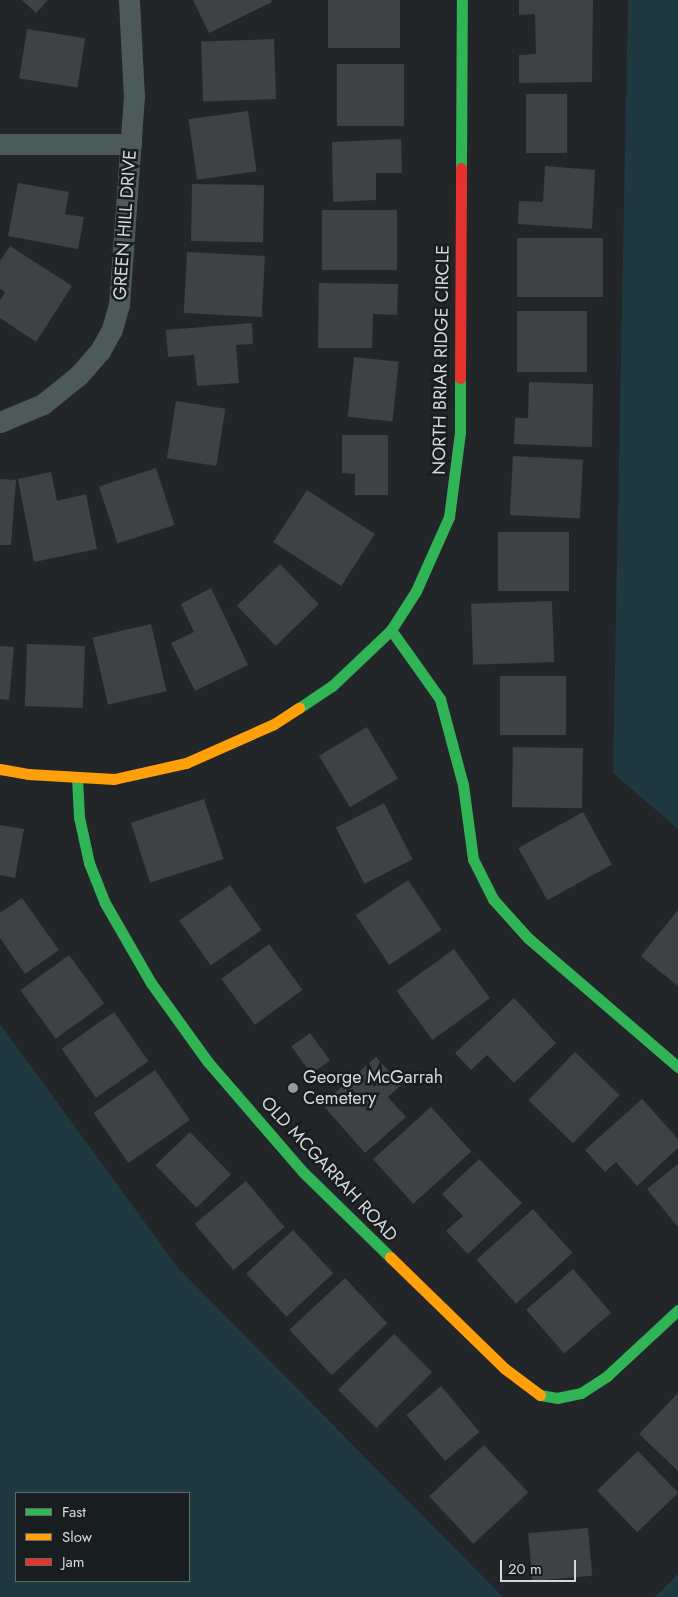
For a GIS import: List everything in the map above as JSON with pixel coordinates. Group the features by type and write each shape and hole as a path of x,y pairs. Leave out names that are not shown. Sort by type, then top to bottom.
{"street":[{"name":"GREEN HILL DRIVE","path":"0,422 43,404 63,389 100,350 112,329 120,305 134,97 129,0"},
{"name":"NORTH BRIAR RIDGE CIRCLE","path":"0,769 77,778 114,779 186,763 235,743 274,724 332,686 391,630 416,591 433,556 448,516 456,480 460,422 462,0"},
{"path":"0,144 131,144"},
{"path":"391,630 440,699 462,785 473,860 493,899 528,938 678,1067"},
{"name":"OLD MCGARRAH ROAD","path":"77,778 79,817 89,863 105,903 151,983 208,1062 303,1172 504,1368 538,1395 558,1398 581,1393 607,1376 678,1310"}],"shaded area":[{"path":"628,0 678,0 678,829 613,773"},
{"path":"0,1024 178,1268 503,1597 0,1597"},
{"path":"678,1574 678,1597 655,1597"}],"building":[{"path":"22,0 48,0 36,13"},
{"path":"193,0 271,0 272,2 209,33"},
{"path":"328,0 400,0 400,48 328,48"},
{"path":"519,0 593,0 592,82 519,83 519,55 536,54 535,14 519,15"},
{"path":"27,29 85,38 77,88 19,78"},
{"path":"274,39 276,99 203,102 201,42"},
{"path":"337,64 404,64 404,126 337,126"},
{"path":"526,94 567,94 567,153 526,153"},
{"path":"248,111 256,171 197,180 189,119"},
{"path":"401,139 402,173 376,173 376,200 333,202 332,142"},
{"path":"545,166 595,170 592,229 518,224 519,201 543,202"},
{"path":"18,183 69,192 65,214 84,217 78,249 8,236"},
{"path":"192,184 264,185 263,242 191,241"},
{"path":"322,210 397,210 397,270 322,270"},
{"path":"517,238 603,238 603,297 517,297"},
{"path":"10,246 72,286 36,342 0,318 0,301 5,292 0,289 0,261"},
{"path":"187,252 265,256 262,317 184,313"},
{"path":"319,283 398,284 397,315 373,314 372,348 318,348"},
{"path":"517,311 587,311 587,372 517,372"},
{"path":"252,323 253,344 236,345 239,383 197,386 194,355 168,357 166,330"},
{"path":"354,357 399,362 392,421 348,417"},
{"path":"529,382 593,384 592,447 514,444 515,418 528,418"},
{"path":"176,401 225,409 216,466 167,458"},
{"path":"342,435 388,435 388,495 355,495 355,474 342,473"},
{"path":"513,456 583,460 580,519 510,515"},
{"path":"156,468 175,525 117,544 99,487"},
{"path":"51,472 57,501 86,494 97,549 34,562 18,479"},
{"path":"0,479 16,480 11,545 0,545"},
{"path":"307,490 375,534 341,586 273,542"},
{"path":"498,532 569,532 569,591 498,591"},
{"path":"280,564 319,604 276,646 237,606"},
{"path":"211,588 248,665 195,691 171,643 194,632 181,604"},
{"path":"552,601 554,662 473,665 471,604"},
{"path":"151,624 167,691 108,705 93,637"},
{"path":"27,644 85,646 83,708 25,706"},
{"path":"0,646 14,647 9,700 0,699"},
{"path":"500,676 566,676 566,735 500,735"},
{"path":"367,727 398,778 350,807 319,756"},
{"path":"513,747 583,748 582,808 512,807"},
{"path":"204,799 223,859 150,883 131,823"},
{"path":"384,803 413,859 364,884 336,828"},
{"path":"583,812 612,864 547,900 518,848"},
{"path":"0,825 24,829 15,878 0,875"},
{"path":"408,880 442,930 389,965 356,915"},
{"path":"230,885 262,930 211,966 179,921"},
{"path":"22,898 59,950 25,974 0,938 0,913"},
{"path":"678,910 678,986 641,956"},
{"path":"269,944 303,990 255,1025 221,979"},
{"path":"454,949 490,998 432,1040 397,991"},
{"path":"69,955 104,1004 56,1039 20,990"},
{"path":"514,998 556,1043 514,1083 487,1055 471,1070 455,1053"},
{"path":"114,1012 148,1061 96,1098 62,1049"},
{"path":"310,1033 330,1061 311,1074 291,1047"},
{"path":"575,1052 620,1095 573,1143 528,1100"},
{"path":"376,1057 401,1085 388,1097 406,1117 365,1153 322,1104"},
{"path":"155,1070 190,1120 129,1163 94,1113"},
{"path":"642,1099 678,1139 678,1148 637,1186 616,1162 605,1172 585,1150"},
{"path":"431,1107 471,1152 413,1204 373,1159"},
{"path":"190,1132 231,1174 196,1208 155,1165"},
{"path":"479,1159 522,1203 468,1254 446,1231 463,1216 442,1194"},
{"path":"678,1164 678,1227 647,1189"},
{"path":"246,1181 285,1227 233,1270 195,1224"},
{"path":"533,1209 572,1253 516,1304 477,1260"},
{"path":"293,1230 333,1273 286,1317 246,1274"},
{"path":"573,1269 611,1313 564,1353 526,1310"},
{"path":"345,1278 387,1323 332,1375 289,1330"},
{"path":"394,1334 432,1372 376,1428 338,1390"},
{"path":"441,1386 480,1432 445,1461 407,1415"},
{"path":"678,1393 678,1471 639,1434"},
{"path":"484,1445 528,1493 473,1544 429,1496"},
{"path":"638,1451 678,1493 637,1532 597,1491"},
{"path":"588,1528 592,1576 532,1581 528,1533"}],"traffic: fast":[{"path":"461,168 462,0"},
{"path":"299,708 332,686 391,630 416,591 449,517 460,432 460,378"},
{"path":"391,630 440,699 463,785 473,859 493,899 528,938 678,1067"},
{"path":"77,778 79,817 89,863 105,903 151,983 208,1062 303,1172 390,1257"},
{"path":"540,1395 557,1398 581,1393 607,1376 678,1310"}],"traffic: slow":[{"path":"0,769 28,774 114,779 186,763 274,724 299,708"},
{"path":"390,1257 504,1368 540,1395"}],"traffic: jam":[{"path":"460,378 461,168"}],"place":[{"name":"George McGarrah Cemetery","path":"293,1088"}]}
